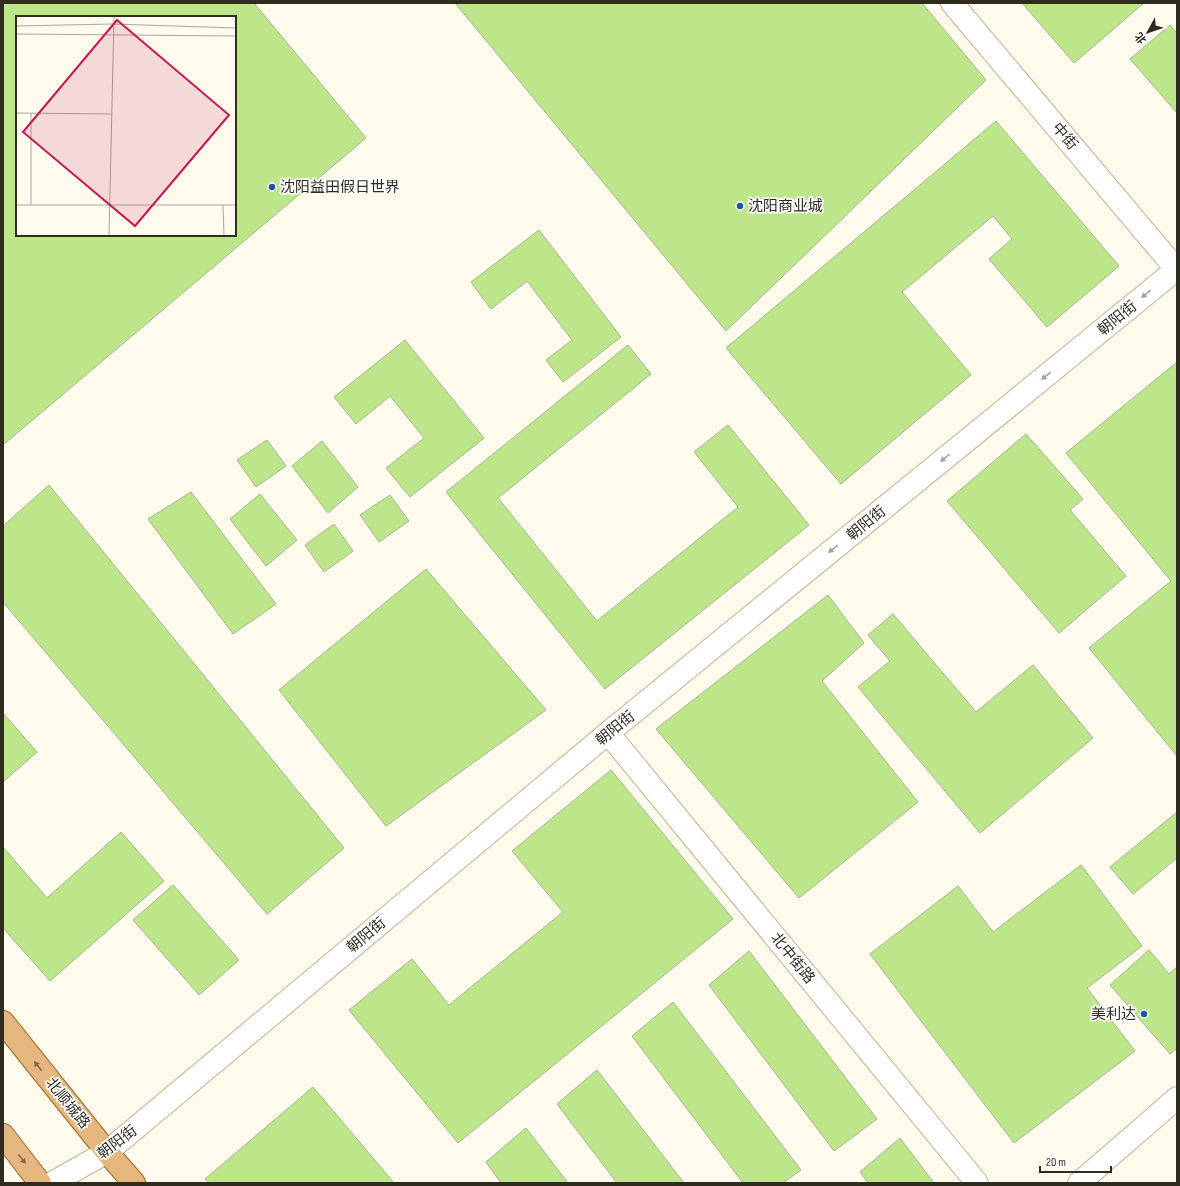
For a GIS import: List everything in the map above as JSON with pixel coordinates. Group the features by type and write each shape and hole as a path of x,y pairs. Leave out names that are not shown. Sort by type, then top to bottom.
{"main road":[{"name":"北顺城路","path":"3,1022 107,1152 134,1183"},
{"path":"3,1136 40,1183"}],"street":[{"name":"中街","path":"952,3 1177,269"},
{"name":"朝阳街","path":"52,1183 107,1152 608,733 1177,269"},
{"name":"北中街路","path":"608,733 977,1183"},
{"path":"1079,1183 1177,1098"}],"building":[{"name":"沈阳益田假日世界","path":"3,3 254,3 366,138 3,445"},
{"name":"沈阳商业城","path":"455,3 922,3 986,80 726,331"},
{"path":"1022,3 1144,3 1074,63"},
{"path":"1170,25 1177,33 1177,113 1130,59"},
{"path":"996,121 1119,266 1047,327 989,259 1012,239 993,216 902,292 971,375 841,484 726,348"},
{"path":"539,230 621,337 563,382 546,360 572,340 527,281 491,309 471,282"},
{"path":"405,340 484,438 410,497 386,468 424,438 390,396 356,424 334,397"},
{"path":"628,345 651,374 498,498 597,621 738,507 694,452 728,425 809,525 605,689 446,492"},
{"path":"1177,362 1177,756 1089,648 1171,581 1066,453"},
{"path":"1026,434 1083,499 1070,510 1126,576 1059,633 947,501"},
{"path":"267,440 286,466 256,487 237,460"},
{"path":"322,441 358,487 328,513 292,466"},
{"path":"49,485 344,848 267,914 3,602 3,526"},
{"path":"191,492 276,604 233,634 148,519"},
{"path":"260,494 297,540 266,566 230,519"},
{"path":"390,495 409,521 379,542 360,515"},
{"path":"334,524 353,551 324,572 305,545"},
{"path":"426,569 546,710 386,826 279,690"},
{"path":"828,595 864,643 822,681 918,802 799,898 656,729"},
{"path":"893,614 976,712 1033,665 1093,738 980,833 858,687 890,661 868,635"},
{"path":"3,713 37,752 3,782"},
{"path":"611,770 733,919 458,1143 349,1010 412,959 449,1005 563,912 512,851"},
{"path":"1177,812 1177,858 1133,894 1110,867"},
{"path":"121,832 164,881 50,981 3,928 3,847 47,898"},
{"path":"1081,865 1142,946 1087,988 1135,1051 1014,1143 870,954 958,886 993,932"},
{"path":"173,885 239,960 199,995 133,920"},
{"path":"1149,950 1169,974 1177,967 1177,1048 1170,1054 1110,985"},
{"path":"749,951 877,1119 834,1151 709,985"},
{"path":"673,1002 801,1170 783,1183 743,1183 632,1036"},
{"path":"597,1070 684,1183 617,1183 557,1104"},
{"path":"313,1087 394,1183 209,1183 205,1179"},
{"path":"526,1128 568,1183 501,1183 486,1162"},
{"path":"900,1138 934,1183 868,1183 860,1172"}],"place":[{"name":"沈阳益田假日世界","path":"272,187"},
{"name":"沈阳商业城","path":"740,206"},
{"name":"美利达","path":"1144,1014"}]}
